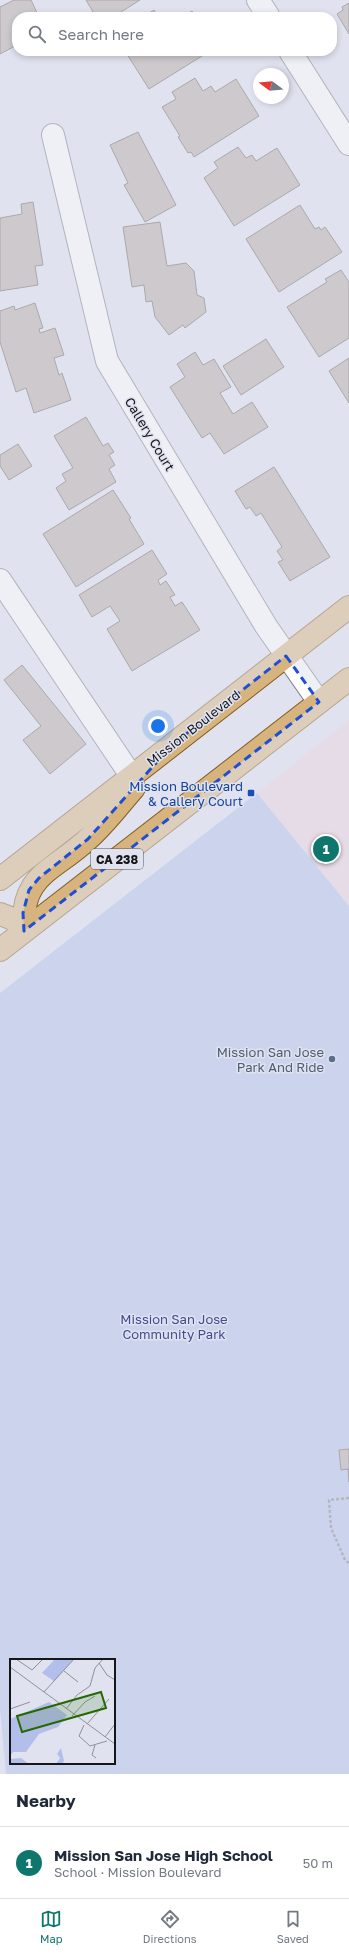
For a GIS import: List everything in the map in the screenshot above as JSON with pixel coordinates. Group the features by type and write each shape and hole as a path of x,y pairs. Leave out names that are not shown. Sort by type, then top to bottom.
{"main road":[{"name":"Mission Boulevard","path":"0,879 349,607"},
{"name":"CA 238","path":"0,950 349,679"},
{"path":"24,931 23,913 29,890 39,878 88,839 173,744"},
{"path":"0,914 13,919 24,931"}],"street":[{"path":"258,0 266,12"},
{"path":"293,56 349,144"},
{"name":"Callery Court","path":"53,135 107,361 286,656 319,702"},
{"path":"0,580 132,777"}],"path":[{"path":"349,1498 329,1500 331,1528 346,1560 349,1563"}],"highlighted area":[{"path":"286,656 319,702 24,931 23,913 29,890 39,878 88,839 173,744"}],"shaded area":[{"path":"349,720 349,906 257,793"}],"green space":[{"name":"Mission San Jose Community Park","path":"257,793 349,906 349,1774 6,1774 0,1709 0,993"}],"building":[{"path":"14,0 31,0 37,12 12,12 12,48 0,54 0,7"},
{"path":"86,0 140,0 121,12 93,12"},
{"path":"349,3 349,34 337,14 343,10 342,7"},
{"path":"128,56 202,56 149,89"},
{"path":"195,78 203,91 211,86 215,92 236,79 259,116 194,157 191,152 188,153 178,137 180,136 162,107 176,99 172,92"},
{"path":"138,132 176,205 145,222 124,185 128,183 110,145"},
{"path":"238,147 246,158 252,155 256,161 277,148 300,185 234,226 204,178 218,168 214,162"},
{"path":"33,202 43,265 35,266 38,285 0,291 0,218 22,214 21,204"},
{"path":"300,205 315,229 319,227 321,230 325,227 342,252 279,292 246,239"},
{"path":"160,222 167,266 186,263 194,271 197,295 204,298 206,312 185,328 183,325 169,335 155,317 152,301 146,302 144,285 132,287 123,227"},
{"path":"341,270 349,282 349,338 319,357 287,307 327,282 325,279"},
{"path":"35,303 43,328 39,329 40,333 55,328 64,355 54,358 59,375 62,373 71,400 34,413 26,388 16,392 0,342 0,311 14,306 15,310"},
{"path":"266,339 284,367 241,395 223,366"},
{"path":"195,352 203,365 214,359 231,387 220,393 233,414 252,402 268,427 224,454 210,433 202,438 170,387 185,377 177,364"},
{"path":"349,358 349,403 329,371"},
{"path":"86,417 103,446 108,443 114,452 109,455 115,465 109,469 116,482 69,510 56,488 66,481 62,474 73,468 54,436"},
{"path":"18,444 32,466 9,480 0,466 0,455"},
{"path":"274,467 330,557 290,581 278,562 283,560 277,551 282,547 261,513 256,516 250,507 246,509 235,491"},
{"path":"113,490 131,518 129,519 144,544 76,587 43,534"},
{"path":"152,550 167,574 158,580 160,585 166,581 175,595 170,597 175,606 182,602 200,630 132,671 107,629 120,621 110,606 92,617 79,595"},
{"path":"22,665 86,744 50,774 23,740 41,726 4,680"},
{"path":"349,1449 349,1482 348,1469 341,1470 339,1450"}],"place":[{"name":"Mission Boulevard & Callery Court","path":"251,793"},
{"name":"Mission San Jose High School","path":"326,849"},
{"name":"Mission San Jose Park And Ride","path":"332,1059"}]}
